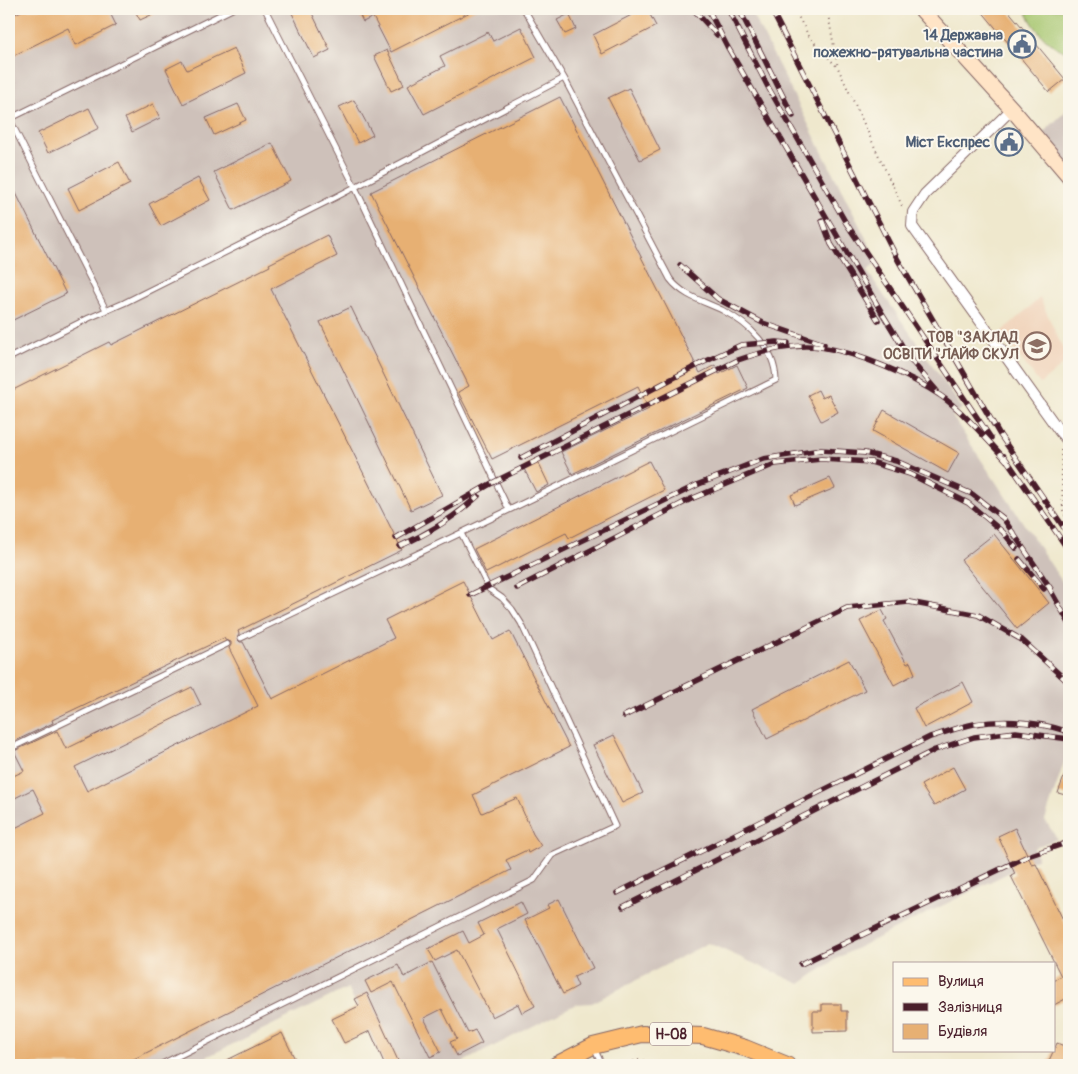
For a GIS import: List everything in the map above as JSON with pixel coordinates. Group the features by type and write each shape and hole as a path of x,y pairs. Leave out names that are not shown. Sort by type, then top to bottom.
{"main road":[{"name":"Н-08","path":"556,1065 593,1046 642,1034 703,1036 745,1048 787,1065"}],"street":[{"path":"921,9 1012,109 1069,176"},
{"path":"1012,109 925,194 912,212 912,226 1069,442"}],"lane":[{"path":"106,310 9,119 232,9"},
{"path":"265,9 355,187 509,510"},
{"path":"241,638 776,380 776,366 769,351 751,330 737,319 684,293 670,279 564,78 524,9"},
{"path":"9,358 355,187 564,78"},
{"path":"160,1065 534,880 552,855 615,826 521,623 512,608 489,589 461,533"},
{"path":"9,749 228,644"},
{"path":"593,1046 602,1065"}],"path":[{"path":"794,9 810,38 838,68"},
{"path":"827,9 838,68 912,226"},
{"path":"1060,432 1062,510 1069,526"},
{"path":"624,1065 637,1060 693,1065"}],"shaded area":[{"path":"9,9 750,9 878,262 867,271 962,408 952,416 1069,592 1069,747 1045,820 1057,839 1035,847 1038,858 837,958 800,984 708,943 592,1003 576,1004 457,1065 384,1065 348,988 190,1065 9,1065"},
{"path":"1069,108 1069,165 1043,133"},
{"name":"ТОВ \"ЗАКЛАД ОСВІТИ \"ЛАЙФ СКУЛ","path":"1040,298 1068,360 1040,384 1001,332"}],"green space":[{"path":"1025,9 1069,9 1069,53 1061,50 1042,36"}],"building":[{"path":"25,9 108,9 116,25 76,45 68,28 9,58 9,17"},
{"path":"134,9 164,9 140,20"},
{"path":"290,9 310,9 330,50 314,58"},
{"path":"357,9 476,9 391,52 373,17 363,22"},
{"path":"643,9 647,9 656,26 602,54 593,35"},
{"name":"14 Державна пожежно-рятувальна частина","path":"980,9 1007,9 1065,79 1049,92"},
{"path":"569,14 576,29 565,34 557,20"},
{"path":"521,27 536,57 424,114 408,85 445,66 440,56 488,32 493,41"},
{"path":"234,48 246,73 183,104 166,69 182,61 187,70"},
{"path":"387,50 404,85 391,91 374,56"},
{"path":"629,88 660,150 640,160 608,98"},
{"path":"560,97 700,373 715,365 719,374 737,365 748,388 572,474 561,452 649,409 638,386 492,459 458,392 469,386 371,192"},
{"path":"354,100 373,135 358,143 339,107"},
{"path":"153,104 160,118 132,132 125,118"},
{"path":"238,104 246,120 214,135 206,118"},
{"path":"89,108 99,128 48,153 38,133"},
{"path":"272,143 291,181 233,210 214,172"},
{"path":"119,162 130,184 79,210 68,188"},
{"path":"198,178 210,200 161,226 149,204"},
{"path":"9,179 66,294 9,322"},
{"path":"327,235 337,256 271,289 402,550 238,631 237,639 243,642 272,699 394,638 385,620 463,581 493,640 510,631 569,747 473,795 482,813 517,798 533,834 541,846 528,853 527,850 506,860 511,870 122,1065 9,1065 9,831 45,813 33,789 9,801 9,778 24,771 14,751 57,731 66,749 192,687 201,705 75,767 87,791 258,706 229,648 231,642 224,638 52,720 53,723 11,743 9,740 9,392 109,342 111,345 270,266 269,264"},
{"path":"351,307 442,495 411,510 320,322"},
{"path":"818,390 822,398 829,395 838,412 821,421 808,395"},
{"path":"884,410 959,453 948,473 873,431"},
{"path":"537,460 549,485 536,492 523,467"},
{"path":"649,461 664,490 569,538 566,533 486,573 474,549"},
{"path":"830,478 835,488 795,505 791,495"},
{"path":"994,534 1049,603 1017,629 961,560"},
{"path":"882,610 887,619 884,621 907,664 910,662 915,674 894,685 860,621"},
{"path":"849,660 865,690 767,739 752,709"},
{"path":"963,682 973,702 924,728 914,708"},
{"path":"614,735 643,793 622,803 593,745"},
{"path":"1069,766 1069,796 1058,793"},
{"path":"953,767 965,789 934,806 921,785"},
{"path":"1015,828 1032,865 1036,864 1069,932 1069,997 1056,1004 1056,979 1061,976 1056,962 1054,962 1011,876 1015,874 998,836"},
{"path":"559,899 593,968 574,977 578,986 563,994 525,920 549,908 547,905"},
{"path":"521,902 527,914 497,929 535,1006 522,1013 518,1004 492,1017 457,950 435,961 428,949 463,931 469,943 484,935 478,923"},
{"path":"432,962 468,1033 475,1030 482,1043 457,1056 450,1042 457,1039 442,1009 424,1018 441,1052 430,1057 393,982 371,993 365,981 398,965 404,977"},
{"path":"367,993 400,1065 385,1065 370,1031 344,1043 332,1019 359,1006 355,999"},
{"path":"822,1004 841,1004 841,1011 847,1011 847,1031 813,1032 813,1011 822,1011"},
{"path":"282,1033 298,1065 217,1065"},
{"path":"1057,1043 1069,1048 1069,1065 1047,1065 1053,1052 1056,1052"}],"railway":[{"path":"693,9 717,35"},
{"path":"708,9 727,46 912,362"},
{"path":"728,9 768,87 846,223 991,438"},
{"path":"739,9 793,116"},
{"path":"771,9 898,260 1000,435 1069,535"},
{"path":"822,220 831,244 878,320"},
{"path":"680,265 718,299 763,323 824,344"},
{"path":"521,458 702,363 741,345 788,343"},
{"path":"396,538 492,483 738,360 789,347 810,346 836,350 883,366 914,380 949,402 1007,461"},
{"path":"908,357 937,391"},
{"path":"470,595 699,484 763,459 821,450 865,453 896,461 972,494 1003,518 1051,589"},
{"path":"1004,456 1069,551"},
{"path":"517,588 691,499 775,464 821,459 871,462 910,474 968,503 1003,532 1016,548"},
{"path":"400,546 441,524 478,496"},
{"path":"1019,559 1044,589"},
{"path":"1047,584 1069,623"},
{"path":"624,716 847,608 909,602 978,615 1022,640 1069,683"},
{"path":"617,893 930,737 968,725 986,722 1034,724 1069,732"},
{"path":"623,907 935,750 974,737 1016,732 1069,739"},
{"path":"801,964 1028,856 1069,842"}],"place":[{"name":"14 Державна пожежно-рятувальна частина","path":"1022,44"},
{"name":"Міст Експрес","path":"1009,142"},
{"name":"ТОВ \"ЗАКЛАД ОСВІТИ \"ЛАЙФ СКУЛ","path":"1037,346"}]}
